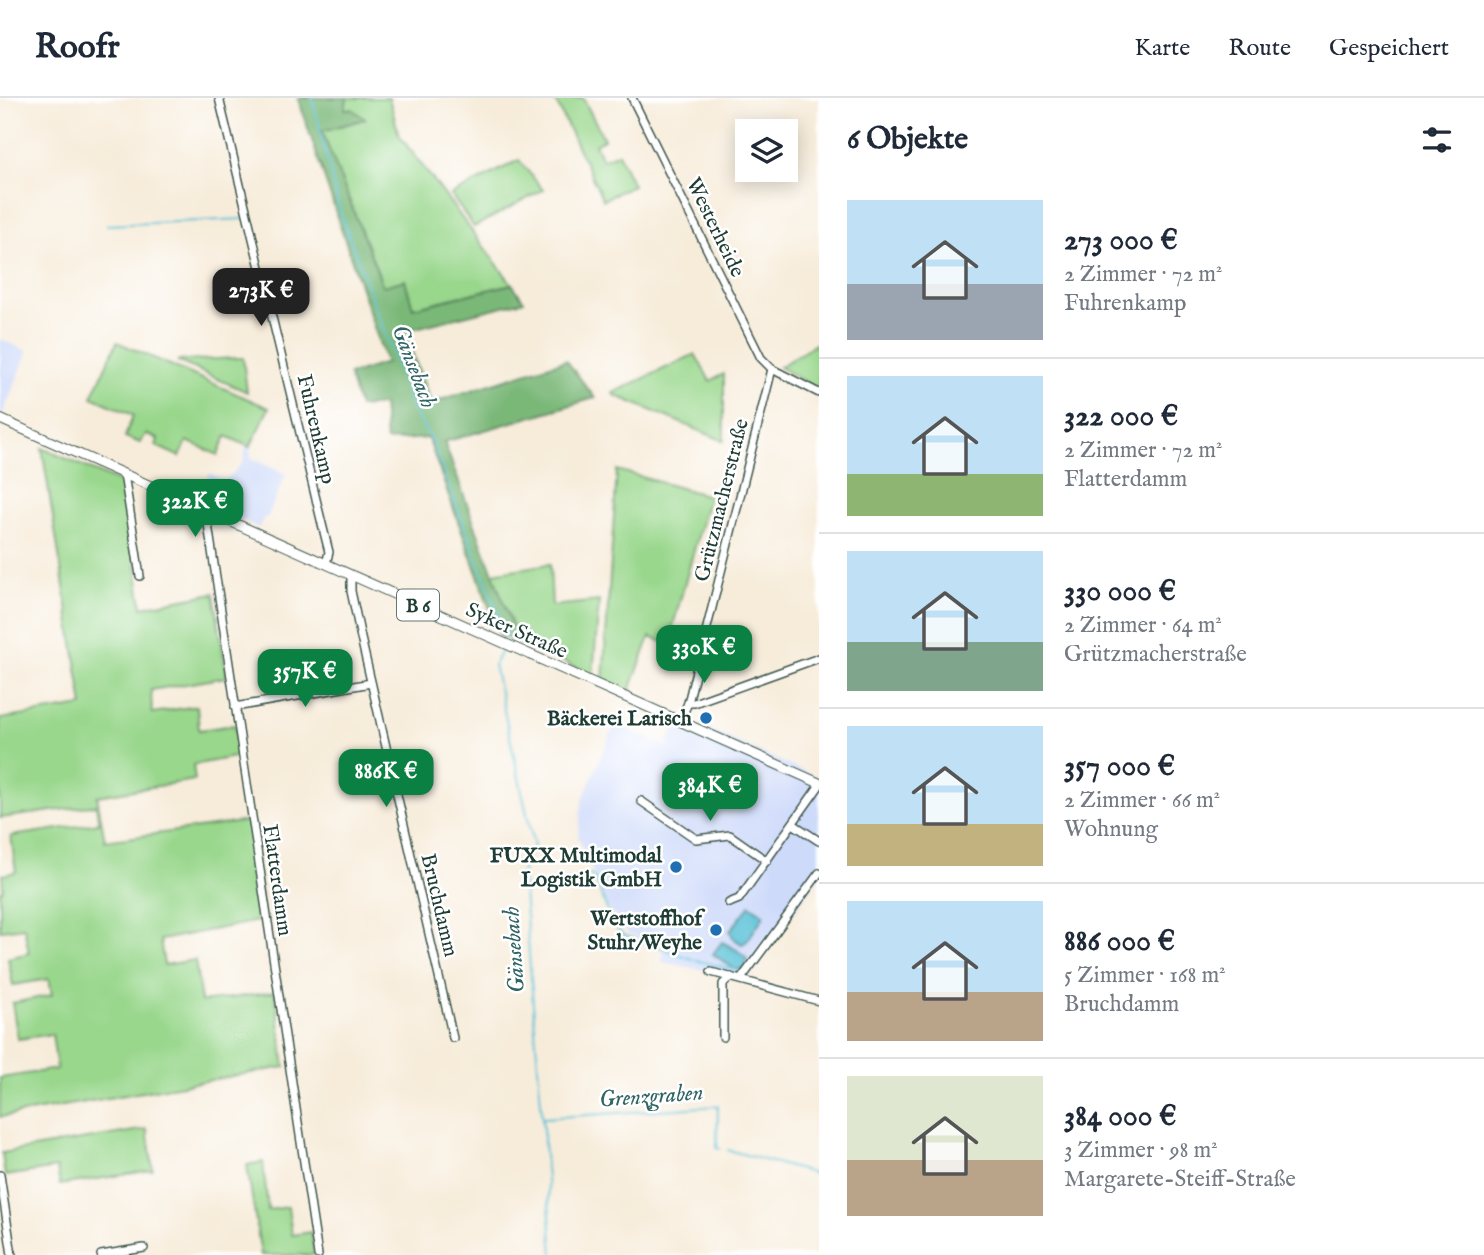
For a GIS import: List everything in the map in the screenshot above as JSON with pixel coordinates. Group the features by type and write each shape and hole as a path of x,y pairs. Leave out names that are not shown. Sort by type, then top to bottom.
{"main road":[{"name":"Syker Straße","path":"0,419 819,785"}],"street":[{"name":"Fuhrenkamp","path":"219,98 329,552 327,564"},
{"name":"Westerheide","path":"632,98 761,358 772,369"},
{"path":"772,369 819,393"},
{"name":"Grützmacherstraße","path":"680,721 688,703 772,369"},
{"path":"124,474 140,576"},
{"name":"Flatterdamm","path":"206,511 318,1255"},
{"name":"Bruchdamm","path":"351,575 371,683 453,1038"},
{"path":"688,703 819,658"},
{"path":"235,707 371,683"},
{"path":"729,903 739,899 819,785"},
{"path":"641,801 690,837 702,839 730,835 767,861"},
{"path":"793,824 819,841"},
{"path":"741,979 819,873"},
{"path":"711,972 819,1001"},
{"path":"723,1037 723,984 731,977"},
{"path":"0,1175 12,1255"},
{"path":"101,1255 144,1248"}],"shaded area":[{"path":"0,339 28,351 2,416 0,415"},
{"path":"246,446 250,447 251,458 286,474 267,518 264,517 259,528 199,501 210,473 225,481 243,463"},
{"path":"680,717 819,778 819,875 747,978 662,962 664,945 628,934 607,905 578,837 582,801 615,724 666,746"}],"green space":[{"path":"298,98 347,98 345,109 352,109 365,119 322,131 383,286 405,280 413,308 512,284 524,301 404,331 431,403 566,360 595,398 444,442 518,641 500,637 428,438 386,441 383,405 359,407 349,375 386,363"},
{"path":"347,98 389,98 399,135 512,284 412,308 383,286 322,131 364,119 352,109 345,109"},
{"path":"554,98 583,98 604,139 595,144 602,160 618,153 633,185 603,200"},
{"path":"519,160 543,190 474,227 451,195"},
{"path":"117,342 269,408 250,447 226,436 218,455 187,441 180,457 156,446 158,439 146,434 140,443 125,437 133,415 92,397"},
{"path":"819,342 819,390 779,367"},
{"path":"695,354 710,381 724,374 724,441 613,393"},
{"path":"238,358 243,358 247,392 177,361"},
{"path":"42,448 124,484 142,607 214,593 227,677 151,690 152,713 197,706 199,730 235,725 239,756 193,765 195,780 97,796 105,841 249,821 263,920 160,940 164,965 195,960 201,1002 275,992 285,1067 0,1117 0,1078 57,1069 52,1034 18,1039 12,1003 52,995 49,979 13,985 8,958 29,953 24,927 0,930 2,875 16,872 11,836 99,823 96,805 0,818 0,719 83,706"},
{"path":"617,470 709,496 668,644 650,637 629,693 603,681"},
{"path":"550,564 552,606 599,601 593,675 518,641 492,573"},
{"path":"147,1129 153,1170 60,1185 57,1168 5,1176 2,1153"},
{"path":"263,1162 268,1210 288,1207 292,1235 311,1232 314,1255 261,1255 247,1165"}],"water":[{"path":"750,905 763,914 763,917 747,941 742,944 733,938 730,931"},
{"path":"722,942 747,959 743,969 736,970 713,954"}],"waterway":[{"name":"Gänsebach","path":"312,98 340,212 414,412 431,440 508,639"},
{"path":"107,225 244,219"},
{"name":"Gänsebach","path":"501,651 494,665 534,846 522,866 553,1255"},
{"path":"526,887 544,888 591,875 614,926 623,935 695,960 736,970"},
{"name":"Grenzgraben","path":"544,1118 718,1106 717,1148 720,1149"},
{"name":"Grenzgraben","path":"728,1150 819,1175"}],"place":[{"name":"Bäckerei Larisch","path":"706,718"},
{"name":"FUXX Multimodal Logistik GmbH","path":"676,867"},
{"name":"Wertstoffhof Stuhr/Weyhe","path":"716,930"}]}
